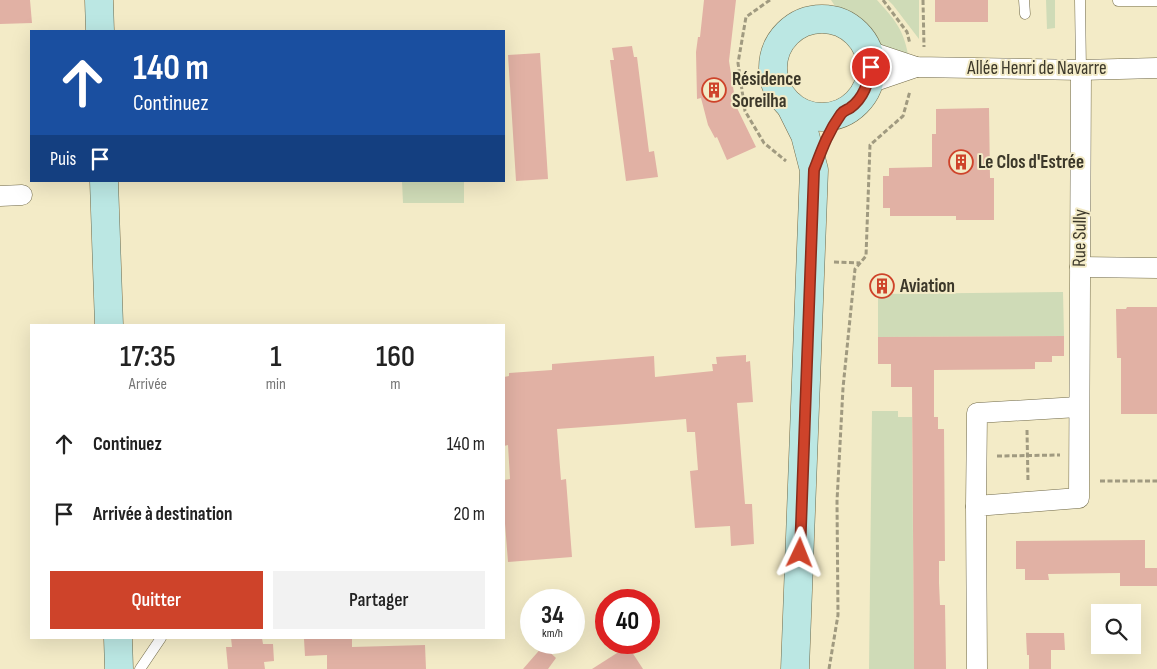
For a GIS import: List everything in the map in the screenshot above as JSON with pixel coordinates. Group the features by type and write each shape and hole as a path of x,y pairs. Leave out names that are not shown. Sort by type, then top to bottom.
{"street":[{"path":"99,0 100,30"},
{"path":"795,669 805,135 790,105 780,92 774,76 774,60 779,44 789,31 803,0"},
{"path":"789,31 803,22 821,18 829,10 860,38 868,52 871,67 868,83 862,97 850,108 836,115 820,117 804,113 790,105"},
{"name":"Allée Henri de Navarre","path":"868,52 920,67 1081,70 1157,68"},
{"name":"Allée Henri de Navarre","path":"868,83 920,67"},
{"name":"Rue Sully","path":"976,506 1079,498 1081,70"},
{"path":"803,168 843,111"},
{"path":"104,182 109,324"},
{"path":"0,196 22,195"},
{"path":"1080,267 1157,268"},
{"path":"977,669 977,413 1078,407"},
{"path":"118,639 119,669"}],"lane":[{"path":"1024,0 1025,14"},
{"path":"1080,0 1081,70"},
{"path":"1118,1 1157,1"},
{"path":"140,669 160,639"}],"path":[{"path":"770,0 746,17 738,63 745,111 764,144 803,168"},
{"path":"883,0 907,32 920,67"},
{"path":"829,669 838,615 837,501 843,388 856,269 866,256 870,145 902,116 920,67 923,0"},
{"path":"829,261 860,263"},
{"path":"1027,410 1029,502"}],"green space":[{"path":"831,0 877,0 897,24 908,54 875,48 859,27 841,15"},
{"path":"888,0 919,0 919,39 893,5"},
{"path":"1046,0 1055,0 1055,28 1047,29"},
{"path":"402,182 464,182 464,203 403,203"},
{"path":"1063,292 1064,336 878,337 878,294"},
{"path":"872,411 898,411 898,417 912,417 914,669 869,669"}],"building":[{"path":"0,0 30,0 32,23 0,24"},
{"name":"Résidence Soreilha","path":"704,0 736,0 729,61 736,106 756,147 727,160 717,137 715,138 708,125 701,98 697,99 696,52 698,37 700,37"},
{"path":"935,0 988,0 988,22 935,22"},
{"path":"632,46 634,57 637,57 649,152 654,151 658,177 626,181 610,60 614,60 612,48"},
{"path":"540,53 548,179 516,181 508,55"},
{"name":"Le Clos d'Estrée","path":"989,108 990,178 994,178 994,220 956,220 956,216 890,216 890,208 883,208 883,176 889,176 889,168 932,167 932,134 936,134 936,109"},
{"path":"1127,307 1157,307 1157,414 1121,414 1121,358 1117,358 1116,309 1126,309"},
{"path":"1064,336 1064,356 1052,356 1052,362 1035,362 1035,369 934,370 934,417 938,417 938,429 944,429 945,561 939,561 939,583 940,605 945,605 946,669 914,669 912,387 891,387 891,364 878,364 878,337"},
{"path":"746,355 746,362 750,361 753,402 737,403 745,504 752,504 754,544 731,546 730,526 695,528 690,471 698,470 695,432 687,432 686,419 557,429 561,480 566,479 572,557 508,562 505,524 505,480 510,479 508,445 505,446 505,377 509,376 509,373 552,370 552,364 654,356 655,377 713,371 712,364 717,364 716,357"},
{"path":"1145,540 1145,568 1157,568 1157,586 1120,586 1120,573 1048,574 1049,580 1025,580 1025,569 1016,569 1016,541"},
{"path":"1026,633 1064,633 1065,650 1051,650 1051,669 1029,669"},
{"path":"231,639 262,639 263,644 273,644 274,661 264,662 265,669 228,669 226,647 232,647"},
{"path":"304,639 352,639 352,647 425,645 426,669 327,669 327,655 305,656"},
{"path":"536,654 552,654 556,658 548,669 523,669"},
{"path":"615,654 633,654 643,669 592,669"}],"place":[{"name":"Résidence Soreilha","path":"714,90"},
{"name":"Le Clos d'Estrée","path":"961,162"},
{"name":"Aviation","path":"882,286"}],"route":[{"path":"800,553 814,170 826,137 843,111 850,108 862,97 868,83 871,67"}]}
